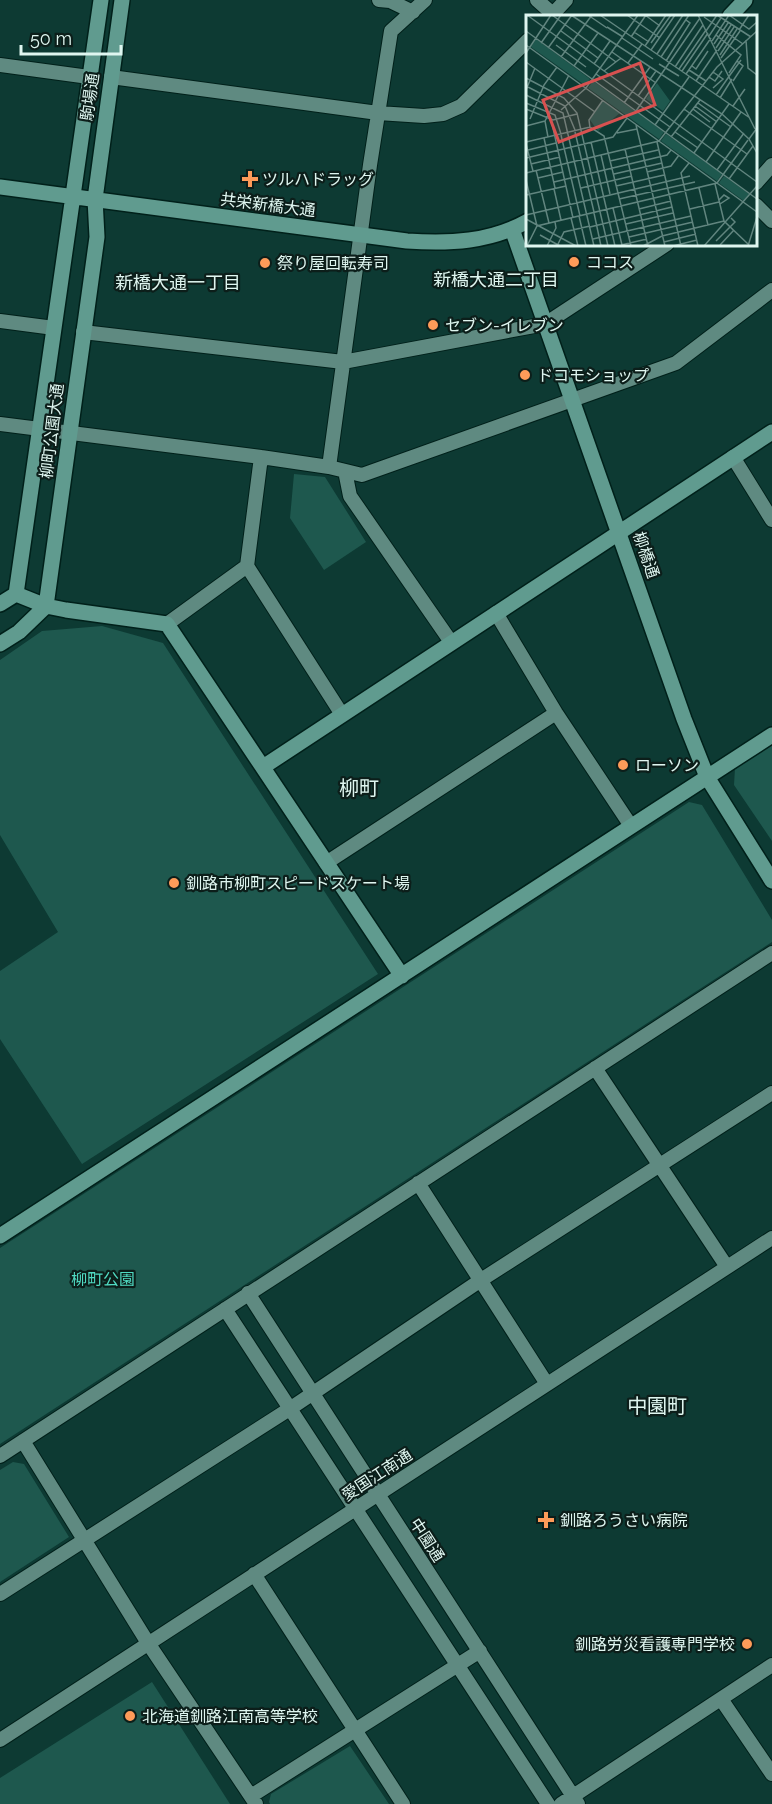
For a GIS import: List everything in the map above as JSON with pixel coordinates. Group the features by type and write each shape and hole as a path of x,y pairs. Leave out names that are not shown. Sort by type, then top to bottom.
{"street":[{"name":"駒場通","path":"74,197 101,0"},
{"name":"駒場通","path":"95,199 122,0"},
{"path":"379,0 413,12"},
{"path":"329,467 360,235 391,31 425,0"},
{"path":"537,0 552,15"},
{"path":"554,15 567,0"},
{"path":"731,15 746,0"},
{"path":"111,77 378,113 424,116 443,114 461,106 526,42"},
{"path":"0,65 89,77"},
{"path":"757,182 772,165"},
{"name":"共栄新橋大通","path":"0,188 407,242 440,243 486,238 526,222"},
{"name":"柳町公園大通","path":"16,594 74,197"},
{"name":"柳町公園大通","path":"46,606 97,237 95,199"},
{"path":"757,207 772,221"},
{"name":"柳橋通","path":"512,229 684,719 707,777 772,881"},
{"path":"83,332 344,362 545,324 664,246"},
{"path":"0,424 261,457 329,467 362,475 676,363 772,290"},
{"path":"0,321 54,328"},
{"path":"263,767 341,713 772,432"},
{"path":"261,457 247,566 341,713"},
{"path":"733,458 772,519"},
{"path":"345,471 350,496 451,642"},
{"path":"0,604 16,594 46,606 66,610 167,624 247,566"},
{"path":"0,644 19,632 46,606"},
{"path":"496,613 556,713 631,826"},
{"path":"167,624 402,976"},
{"path":"326,863 556,713"},
{"path":"0,1236 772,735"},
{"path":"0,1456 772,953"},
{"path":"595,1068 727,1267"},
{"path":"0,1594 291,1408 481,1280 772,1093"},
{"path":"418,1183 547,1384"},
{"name":"愛国江南通","path":"0,1740 772,1238"},
{"name":"中園通","path":"248,1293 480,1652 571,1802"},
{"path":"225,1309 548,1804"},
{"path":"23,1441 148,1643 253,1800 355,1731 480,1652"},
{"path":"254,1574 403,1804"},
{"path":"571,1802 772,1665"},
{"path":"721,1699 772,1774"}],"green space":[{"path":"294,474 325,477 366,542 324,570 290,518"},
{"name":"釧路市柳町スピードスケート場","path":"102,626 163,643 378,974 82,1164 0,1039 0,971 58,932 0,835 0,660 42,631"},
{"path":"772,744 772,841 734,785 735,768"},
{"name":"柳町公園","path":"689,802 702,805 772,920 772,942 0,1444 0,1248"},
{"path":"13,1462 24,1464 69,1537 0,1582 0,1470"},
{"name":"北海道釧路江南高等学校","path":"152,1682 230,1804 0,1804 0,1778"},
{"path":"350,1746 389,1804 270,1804 271,1794"}],"place":[{"name":"ツルハドラッグ","path":"250,179"},
{"name":"ココス","path":"574,262"},
{"name":"祭り屋回転寿司","path":"265,263"},
{"name":"セブン-イレブン","path":"433,325"},
{"name":"ドコモショップ","path":"525,375"},
{"name":"ローソン","path":"623,765"},
{"name":"釧路市柳町スピードスケート場","path":"174,883"},
{"name":"釧路ろうさい病院","path":"546,1520"},
{"name":"釧路労災看護専門学校","path":"747,1644"},
{"name":"北海道釧路江南高等学校","path":"130,1716"}],"district":[{"name":"新橋大通二丁目","path":"496,279"},
{"name":"新橋大通一丁目","path":"178,282"},
{"name":"柳町","path":"359,788"},
{"name":"中園町","path":"657,1406"}]}
